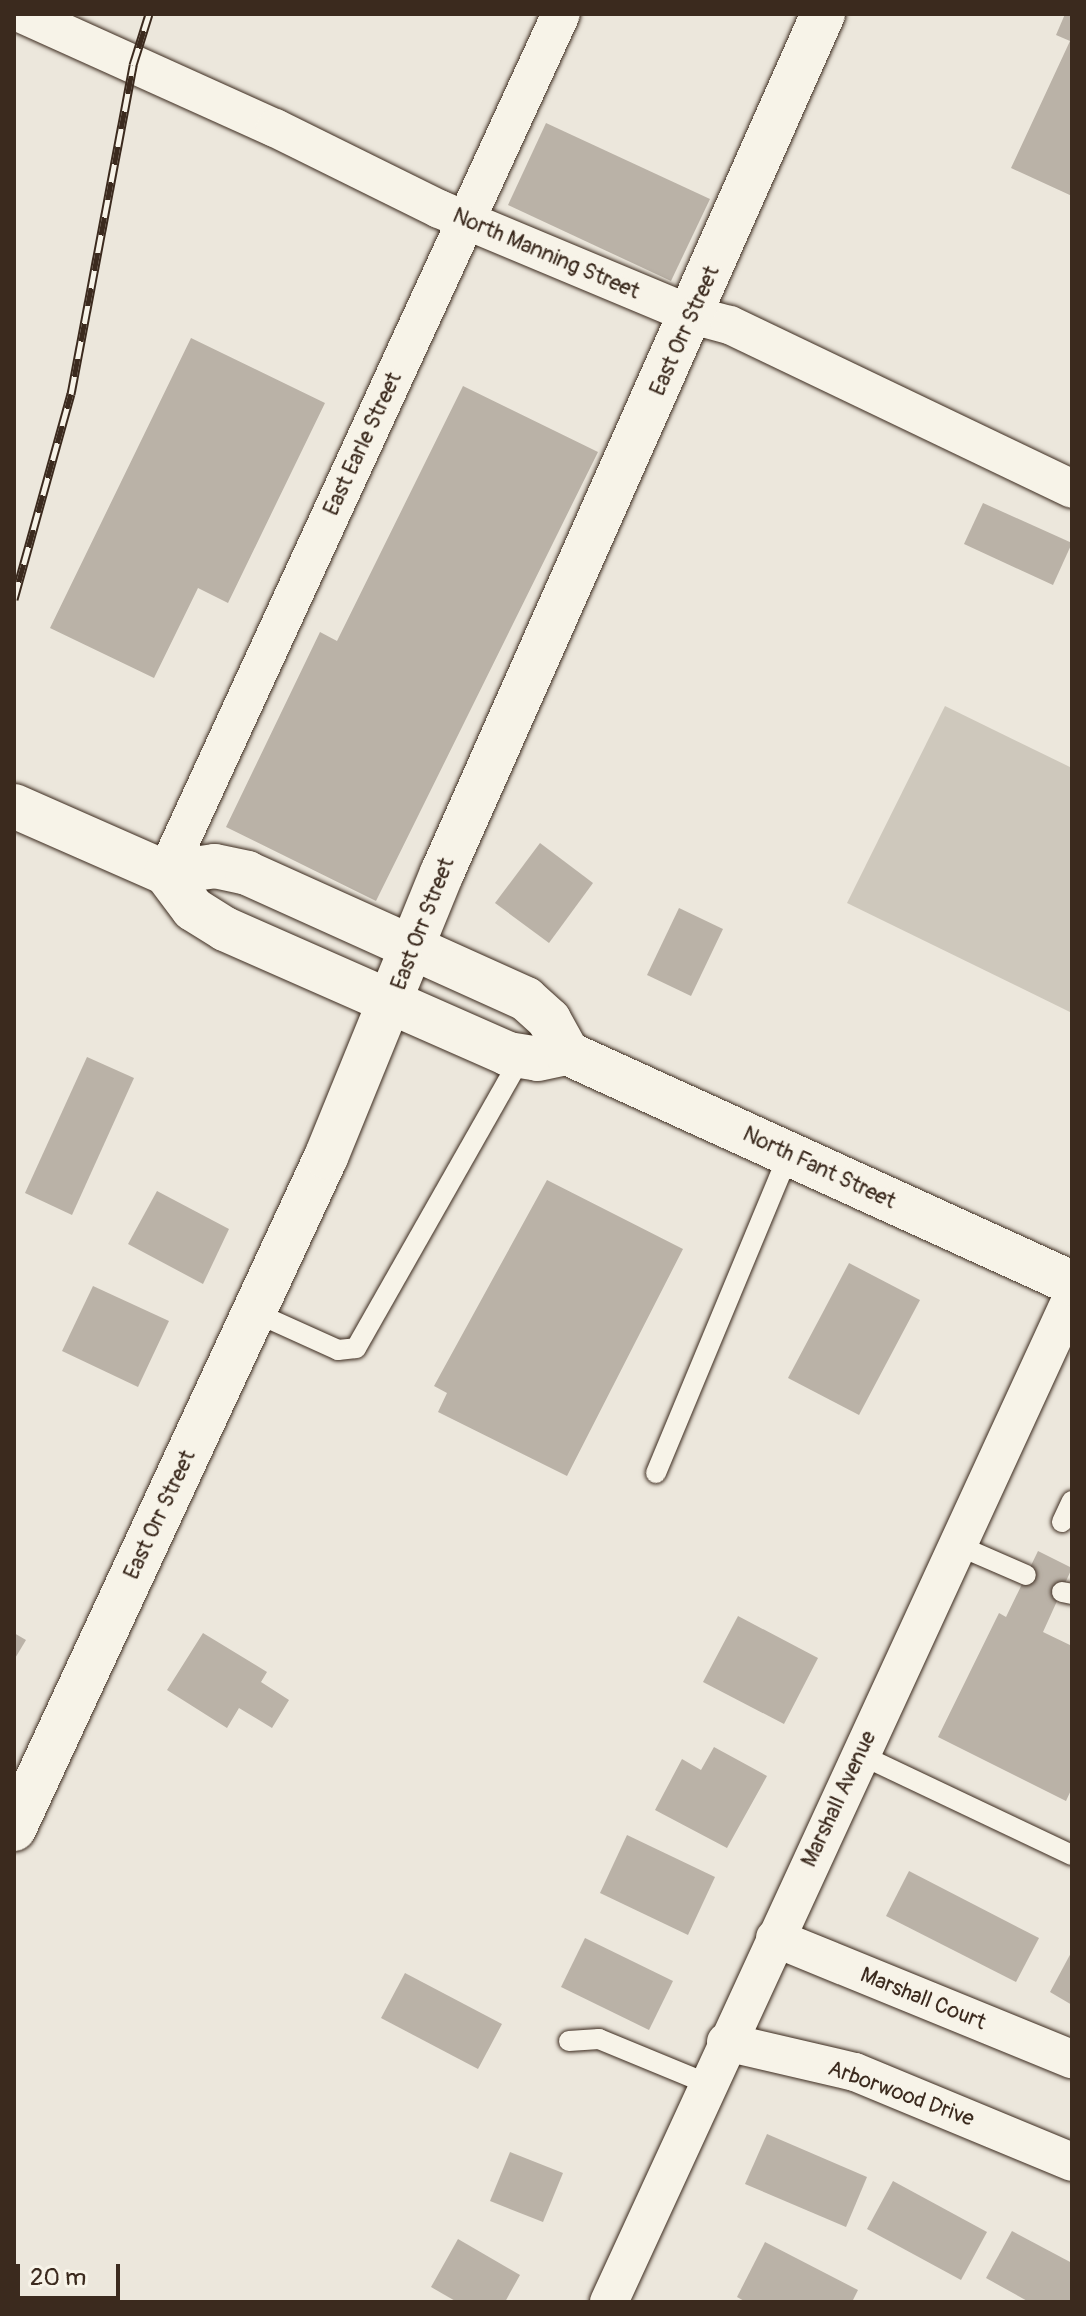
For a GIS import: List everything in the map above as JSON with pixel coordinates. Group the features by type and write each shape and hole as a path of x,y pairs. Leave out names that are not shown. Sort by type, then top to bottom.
{"street":[{"name":"North Manning Street","path":"22,14 466,220 692,315 730,325 1072,489"},
{"name":"East Earle Street","path":"166,873 561,14"},
{"name":"East Orr Street","path":"14,1829 254,1312 393,1003 442,873 823,14"},
{"path":"14,806 166,873 193,909 225,929 522,1056 538,1059 567,1053 549,1020 526,999 247,873 215,866 166,873"},
{"name":"North Fant Street","path":"567,1053 1072,1283"},
{"name":"Marshall Avenue","path":"609,2302 726,2042 1072,1297"},
{"name":"Marshall Court","path":"775,1938 1072,2059"},
{"name":"Arborwood Drive","path":"726,2042 855,2072 1072,2162"}],"lane":[{"path":"254,1312 338,1350 356,1348 522,1056"},
{"path":"656,1473 789,1154"},
{"path":"1062,1522 1072,1501"},
{"path":"957,1545 1026,1575"},
{"path":"859,1754 1072,1855"},
{"path":"569,2041 599,2039 708,2084"}],"shaded area":[{"path":"945,706 1072,768 1072,1013 847,903"}],"building":[{"path":"1065,14 1072,14 1072,196 1011,168 1070,41 1056,35"},
{"path":"546,123 710,199 671,281 508,205"},
{"path":"191,338 325,403 228,603 198,588 154,678 50,628"},
{"path":"463,386 598,452 376,901 226,827 320,632 337,641"},
{"path":"983,503 1072,543 1053,585 964,544"},
{"path":"540,843 593,883 549,943 495,903"},
{"path":"679,908 723,929 691,996 647,975"},
{"path":"87,1057 134,1078 72,1215 25,1193"},
{"path":"547,1180 683,1249 567,1476 438,1412 447,1393 434,1386"},
{"path":"157,1191 229,1229 203,1284 128,1244"},
{"path":"849,1263 920,1300 859,1415 788,1378"},
{"path":"93,1286 169,1321 138,1387 62,1351"},
{"path":"1038,1551 1072,1568 1043,1632 1072,1646 1072,1788 1066,1801 938,1737 999,1613 1006,1617"},
{"path":"738,1616 818,1658 784,1724 703,1682"},
{"path":"14,1633 26,1640 14,1660"},
{"path":"203,1633 267,1672 261,1682 289,1700 272,1728 239,1708 227,1728 167,1690"},
{"path":"714,1747 767,1776 727,1848 655,1810 682,1759 701,1770"},
{"path":"627,1835 715,1877 688,1935 600,1893"},
{"path":"909,1871 1039,1938 1016,1982 886,1916"},
{"path":"585,1938 673,1981 649,2030 561,1987"},
{"path":"1072,1951 1072,2005 1050,1992"},
{"path":"405,1973 502,2024 478,2069 381,2018"},
{"path":"767,2134 867,2177 846,2227 745,2184"},
{"path":"510,2152 563,2173 543,2222 490,2201"},
{"path":"893,2181 987,2232 961,2280 867,2229"},
{"path":"1012,2231 1072,2263 1072,2302 1029,2302 986,2278"},
{"path":"458,2239 520,2275 505,2302 457,2302 431,2287"},
{"path":"765,2242 858,2290 852,2302 746,2302 737,2297"}],"railway":[{"path":"14,599 71,394 133,65 149,14"}]}
